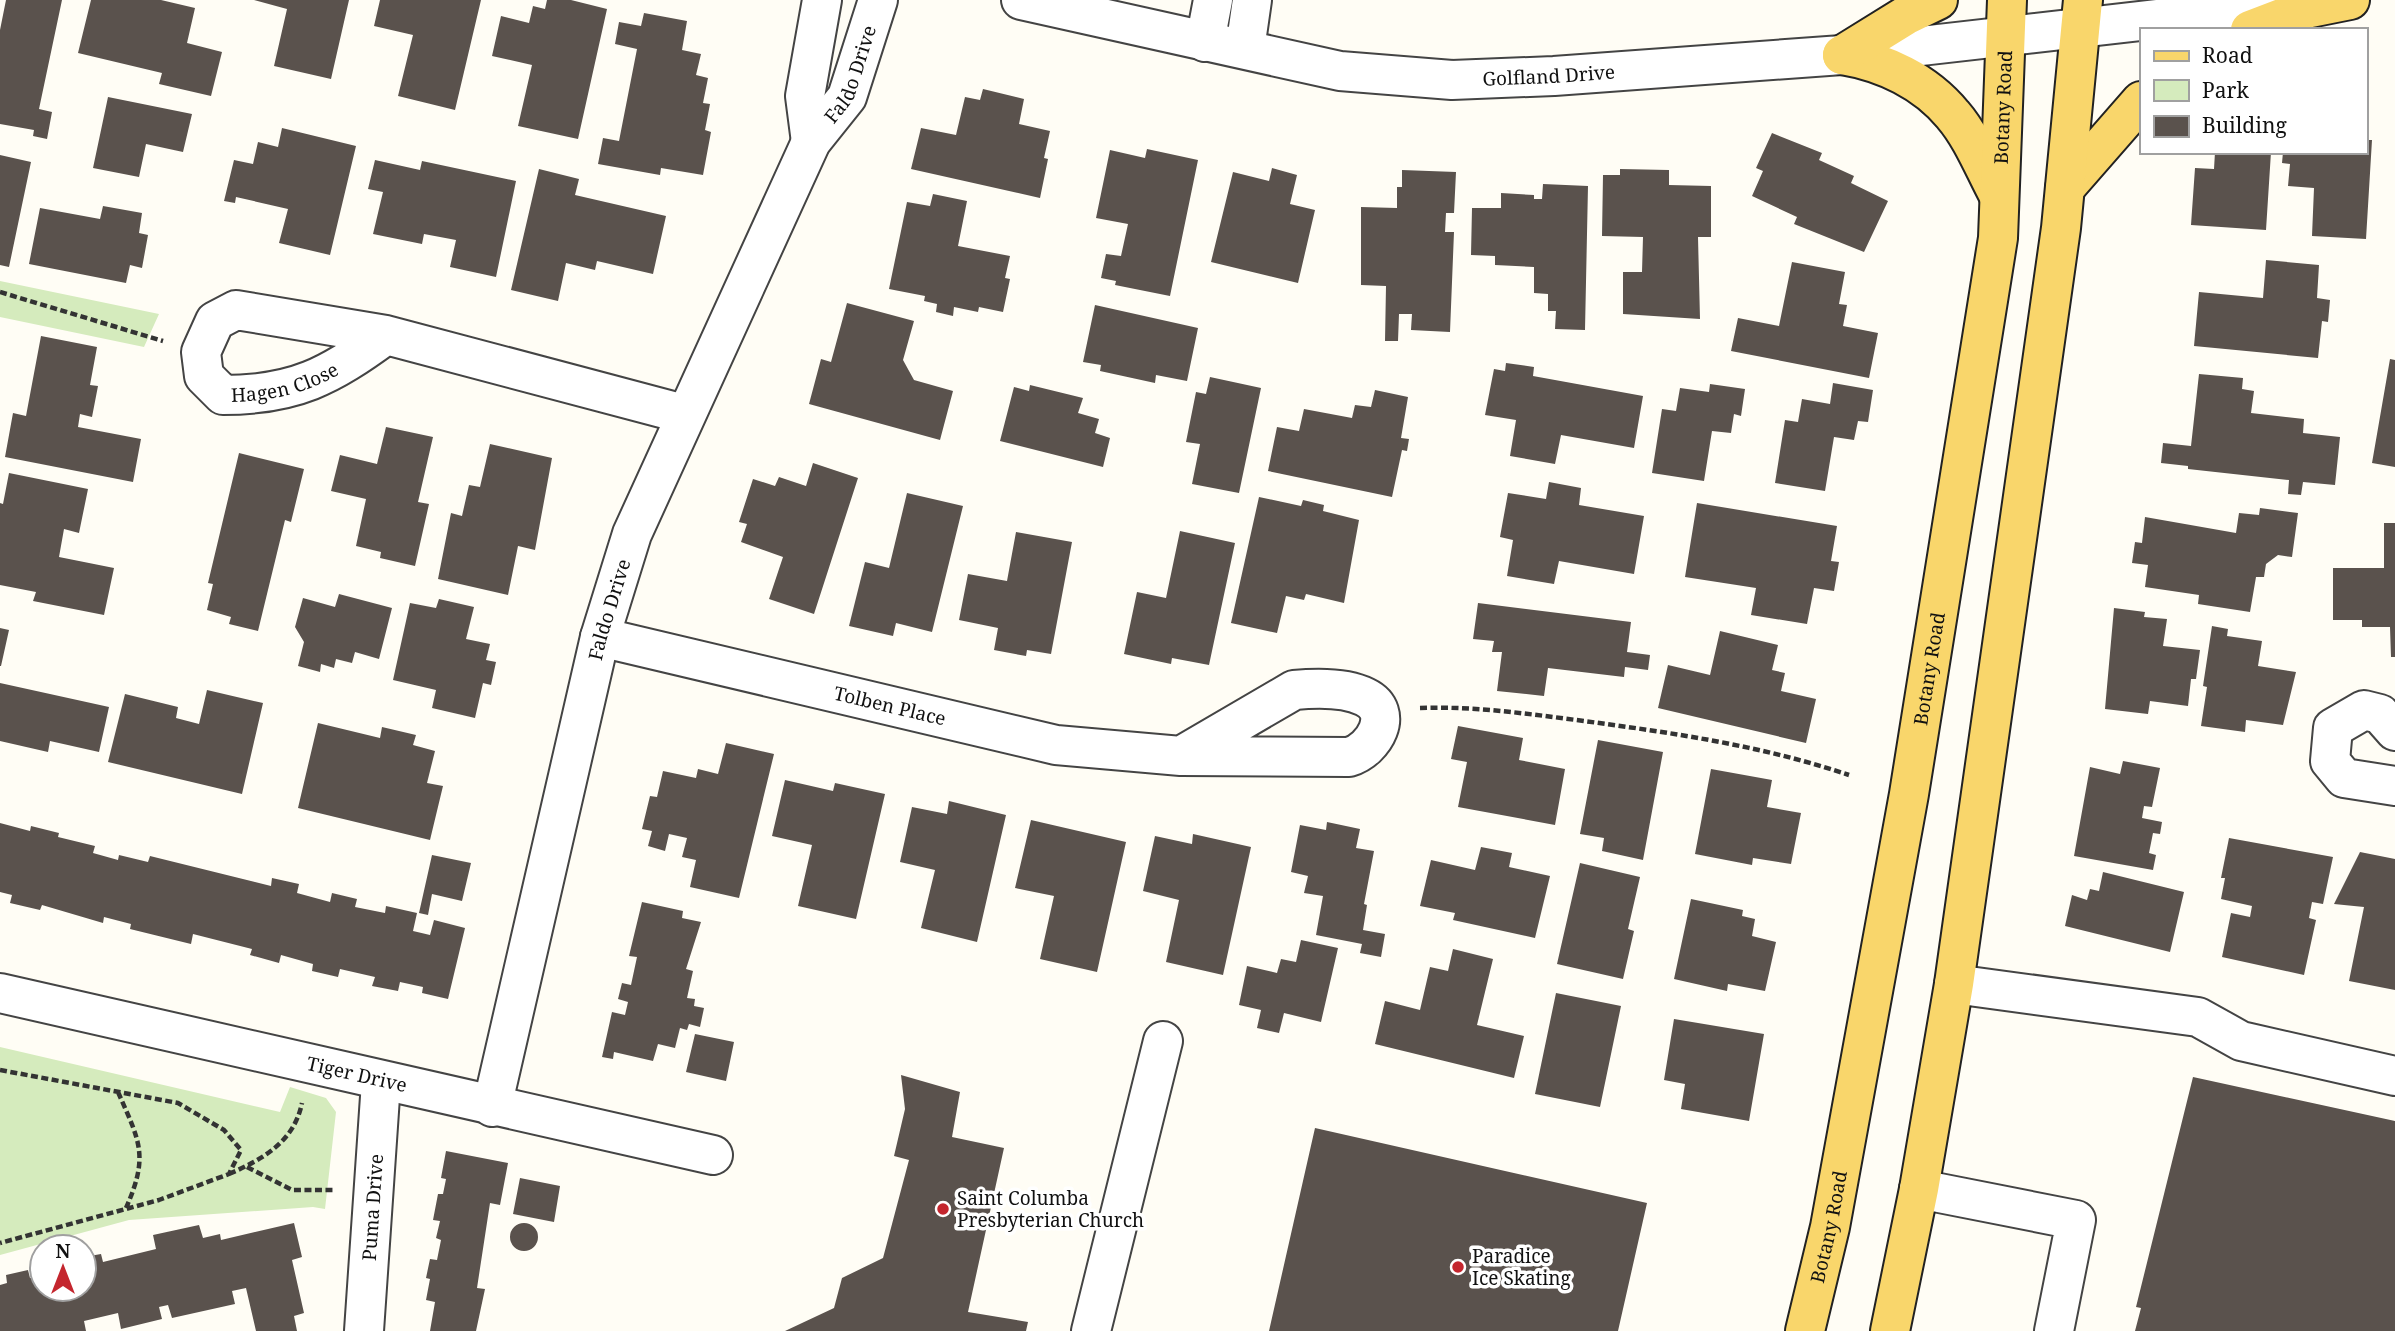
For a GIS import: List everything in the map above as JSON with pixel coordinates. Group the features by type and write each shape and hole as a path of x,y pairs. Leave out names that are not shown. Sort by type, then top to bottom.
{"main road":[{"path":"1842,55 1905,16 1938,0"},
{"name":"Botany Road","path":"1805,1331 1830,1227 1909,794 1998,238 2007,0"},
{"path":"2255,28 2305,9 2350,0"},
{"path":"1890,1331 1919,1189 1954,984 2064,188 2082,14"},
{"path":"1842,55 1871,60 1909,76 1953,114 1999,196"},
{"path":"2064,188 2140,102"},
{"path":"1912,1331 1919,1189"},
{"path":"1792,1331 1830,1227"}],"street":[{"name":"Faldo Drive","path":"811,142 805,96 822,0"},
{"name":"Faldo Drive","path":"492,1107 600,637 632,534 684,414 811,142 847,97 878,0"},
{"name":"Golfland Drive","path":"1021,0 1340,71 1452,79 1554,76 1842,55 2006,37 2082,14 2322,0"},
{"path":"1205,42 1213,0"},
{"path":"1245,49 1252,0"},
{"name":"Hagen Close","path":"386,335 340,369 308,383 246,395 223,395 204,376 201,352 215,321 236,310 386,335 684,414"},
{"name":"Tolben Place","path":"600,637 1056,745 1181,756 1349,757 1361,754 1377,737 1379,716 1376,710"},
{"path":"1181,756 1294,690 1316,688 1364,696 1376,710"},
{"path":"2395,732 2380,714 2364,710 2333,728 2330,761 2344,778 2395,786"},
{"path":"1954,984 2198,1017 2241,1041 2395,1076"},
{"name":"Tiger Drive","path":"0,993 309,1066 713,1155"},
{"path":"1091,1331 1163,1041"},
{"name":"Puma Drive","path":"364,1331 381,1082"},
{"path":"1919,1189 2076,1220 2054,1331"}],"path":[{"path":"0,292 201,352"},
{"path":"1376,710 1475,708 1678,733 1805,760 1850,775"},
{"path":"0,1243 125,1209 229,1174 267,1156 296,1123 309,1066"},
{"path":"0,1070 178,1103 224,1130 241,1150 229,1174"},
{"path":"118,1092 138,1141 141,1158 141,1170 125,1209"},
{"path":"246,1167 292,1189 374,1187"}],"green space":[{"path":"0,281 159,314 144,347 0,317"},
{"path":"0,1047 280,1112 290,1087 326,1098 336,1112 325,1209 313,1207 129,1220 81,1233 28,1233 28,1247 0,1255"}],"building":[{"path":"6,0 62,0 39,109 52,112 47,139 33,136 34,130 0,124 0,30"},
{"path":"91,0 161,0 195,8 187,43 222,52 211,96 159,84 162,73 78,53"},
{"path":"254,0 349,0 331,79 274,66 287,9"},
{"path":"380,0 481,0 455,110 398,96 413,35 374,26"},
{"path":"547,0 571,0 607,9 578,139 518,126 532,65 492,56 501,16 529,23 533,6 545,9"},
{"path":"644,13 687,21 682,50 701,54 696,75 708,78 703,103 710,104 705,130 711,132 703,175 661,168 660,175 598,164 603,138 619,141 637,49 615,44 619,22 641,26"},
{"path":"983,89 1024,99 1019,124 1050,131 1044,158 1048,159 1040,198 911,169 921,128 956,135 965,97 980,100"},
{"path":"108,97 192,114 183,152 146,144 139,177 93,168"},
{"path":"282,128 356,146 330,255 279,243 288,209 236,197 235,203 224,201 234,160 253,164 258,142 278,147"},
{"path":"1772,133 1822,153 1819,160 1854,176 1851,183 1888,201 1864,252 1794,224 1797,217 1752,196 1763,171 1756,168"},
{"path":"2367,140 2372,140 2366,239 2312,236 2314,188 2288,186 2290,164 2282,163 2283,154 2367,154"},
{"path":"1147,149 1198,160 1170,296 1115,285 1116,281 1101,278 1106,254 1121,256 1128,224 1096,218 1110,150 1145,158"},
{"path":"2215,154 2271,154 2266,230 2191,225 2195,168 2214,169"},
{"path":"0,155 31,162 9,267 0,265"},
{"path":"375,160 420,170 422,161 516,181 496,277 450,267 456,240 424,234 422,244 373,234 383,192 368,189"},
{"path":"1272,168 1297,175 1290,204 1315,210 1298,283 1211,262 1233,172 1269,181"},
{"path":"539,169 579,179 575,195 666,216 653,274 597,261 595,270 566,263 558,301 511,290"},
{"path":"1620,169 1669,170 1669,185 1711,186 1711,237 1698,237 1700,319 1623,314 1623,272 1642,272 1643,237 1602,236 1603,175 1620,175"},
{"path":"1402,170 1456,172 1454,213 1446,213 1445,232 1454,232 1450,332 1411,330 1412,314 1399,314 1398,341 1385,341 1386,286 1361,285 1361,207 1397,208 1397,187 1402,187"},
{"path":"1543,184 1588,186 1585,330 1555,329 1556,311 1548,311 1548,294 1534,293 1534,267 1495,265 1495,256 1471,255 1472,208 1501,208 1501,193 1534,195 1534,199 1542,199"},
{"path":"933,194 967,201 958,246 1010,256 1005,278 1010,279 1003,312 979,307 978,312 954,307 953,316 936,312 937,304 924,301 925,296 889,289 907,202 930,206"},
{"path":"103,206 142,213 139,233 148,235 142,268 130,265 126,283 29,264 40,208 100,219"},
{"path":"2266,260 2319,265 2317,298 2330,300 2328,322 2322,321 2318,358 2194,346 2199,292 2263,298"},
{"path":"1792,262 1845,272 1839,304 1847,305 1843,326 1878,333 1869,378 1731,351 1738,318 1779,326"},
{"path":"847,303 914,321 903,360 914,380 953,391 940,440 809,404 821,359 831,362"},
{"path":"1095,305 1198,328 1187,381 1156,375 1155,383 1100,371 1101,365 1083,362"},
{"path":"41,336 97,347 90,385 98,386 92,417 80,414 78,427 141,439 133,482 5,457 13,413 26,416"},
{"path":"2390,359 2395,360 2395,467 2372,463"},
{"path":"1506,363 1534,367 1533,376 1643,396 1634,448 1561,435 1555,464 1510,456 1516,420 1485,415 1494,369 1505,371"},
{"path":"2199,374 2243,378 2242,389 2254,391 2251,413 2304,419 2303,433 2340,437 2335,485 2303,482 2301,495 2288,494 2289,480 2188,469 2188,466 2161,463 2163,443 2191,446"},
{"path":"1210,377 1261,388 1239,493 1192,484 1200,444 1186,442 1196,392 1206,394"},
{"path":"1833,383 1873,390 1868,422 1858,421 1854,440 1834,437 1825,491 1775,483 1785,420 1798,422 1802,399 1830,404"},
{"path":"1710,384 1745,389 1741,416 1734,414 1731,433 1712,431 1704,481 1652,473 1662,409 1676,411 1680,388 1709,392"},
{"path":"1030,385 1083,398 1078,413 1099,419 1095,433 1110,438 1103,467 1000,441 1014,387 1029,391"},
{"path":"1375,390 1408,397 1401,438 1409,439 1407,451 1402,450 1392,497 1268,471 1277,427 1299,431 1304,409 1352,418 1355,405 1371,407"},
{"path":"386,427 433,437 418,502 429,504 415,566 380,558 381,552 356,546 366,499 331,491 340,455 377,464"},
{"path":"490,444 552,458 535,550 518,546 508,595 438,579 451,513 462,516 469,485 480,487"},
{"path":"239,453 304,469 291,522 285,520 258,631 229,624 231,617 207,610 213,584 208,583"},
{"path":"813,463 858,478 814,614 769,599 783,557 741,542 747,524 739,522 753,479 775,486 779,477 806,486"},
{"path":"9,473 88,489 79,533 64,529 59,557 114,568 104,615 33,601 36,592 0,585 0,503 3,504"},
{"path":"1549,482 1581,488 1579,505 1644,516 1634,574 1559,561 1554,584 1507,576 1513,540 1500,537 1508,493 1546,499"},
{"path":"907,493 963,506 932,632 896,623 893,636 849,626 865,562 889,568"},
{"path":"1259,497 1301,506 1303,500 1324,505 1323,511 1359,520 1344,603 1306,594 1304,600 1286,596 1277,633 1231,623"},
{"path":"1697,503 1837,526 1831,561 1839,562 1834,591 1814,588 1807,624 1751,615 1756,588 1685,577"},
{"path":"2260,508 2298,513 2292,557 2278,555 2266,564 2264,577 2256,577 2250,612 2198,604 2199,595 2145,587 2148,565 2132,563 2135,542 2142,543 2145,517 2236,533 2239,513 2259,515"},
{"path":"2384,523 2395,523 2395,657 2391,657 2390,627 2362,627 2362,620 2333,620 2333,568 2384,568"},
{"path":"1180,531 1235,543 1209,665 1172,658 1171,664 1124,654 1137,592 1166,598"},
{"path":"1016,532 1072,542 1051,654 1027,650 1026,656 994,650 998,628 959,620 968,574 1007,581"},
{"path":"339,594 392,608 379,659 355,652 352,663 336,659 334,668 321,664 320,672 298,666 304,642 295,627 303,598 335,607"},
{"path":"439,599 474,607 466,639 490,644 486,660 496,662 491,685 483,683 475,718 432,708 436,690 393,680 410,603 436,608"},
{"path":"1478,603 1631,622 1627,652 1650,655 1648,670 1625,667 1624,677 1548,668 1544,696 1497,691 1502,652 1492,652 1494,641 1473,639"},
{"path":"2114,608 2145,612 2144,617 2167,619 2163,646 2200,650 2196,679 2191,679 2188,706 2150,701 2148,714 2105,709"},
{"path":"2212,626 2228,629 2227,636 2262,641 2258,666 2296,672 2283,725 2246,720 2245,732 2201,726 2207,687 2203,686"},
{"path":"0,628 9,630 1,666 0,666"},
{"path":"1720,631 1778,645 1772,670 1785,673 1781,691 1816,699 1806,743 1658,708 1668,665 1710,675"},
{"path":"0,683 109,707 99,752 50,741 48,752 0,741"},
{"path":"207,690 263,703 242,794 108,762 125,694 178,707 176,718 199,724"},
{"path":"318,723 380,738 382,727 416,735 413,745 435,751 427,783 443,786 430,840 298,808"},
{"path":"1458,726 1523,738 1519,760 1565,769 1555,825 1458,807 1467,762 1451,759"},
{"path":"1598,740 1663,752 1643,860 1602,851 1604,838 1580,834"},
{"path":"726,743 774,754 739,898 690,887 696,860 682,857 687,838 669,834 665,851 648,846 652,831 642,829 650,796 657,797 663,771 696,778 698,769 718,774"},
{"path":"2123,761 2160,768 2152,807 2144,806 2142,818 2162,822 2160,834 2153,833 2149,853 2156,855 2153,870 2074,856 2090,767 2120,774"},
{"path":"1711,769 1772,780 1767,807 1801,813 1791,864 1753,858 1752,865 1695,854"},
{"path":"785,780 833,791 835,783 885,794 856,919 798,906 812,845 772,836"},
{"path":"949,801 1006,815 977,942 921,928 935,870 900,862 912,807 947,814"},
{"path":"1031,820 1126,842 1097,972 1040,959 1054,896 1015,888"},
{"path":"1327,822 1360,829 1356,848 1374,851 1364,904 1367,905 1363,930 1385,934 1381,957 1360,953 1362,944 1316,935 1323,896 1304,893 1308,876 1291,872 1300,825 1326,830"},
{"path":"0,823 30,831 31,826 59,833 58,837 95,846 93,853 118,860 119,855 148,862 150,856 271,886 272,878 299,884 297,893 330,902 332,893 357,899 355,907 385,913 386,906 417,913 413,931 430,935 434,920 465,928 448,999 422,993 423,987 400,982 398,991 372,986 375,977 340,969 338,977 312,971 313,964 281,955 279,963 250,955 252,949 193,934 191,944 130,929 131,924 104,917 103,923 42,905 40,910 10,903 12,895 0,892"},
{"path":"1193,834 1251,847 1223,975 1166,962 1179,900 1143,891 1155,836 1192,844"},
{"path":"2229,838 2333,857 2323,904 2312,902 2309,918 2316,920 2304,975 2222,957 2231,913 2250,917 2252,906 2221,899 2225,878 2221,878"},
{"path":"1481,847 1512,853 1509,867 1550,876 1535,938 1453,920 1455,913 1420,906 1431,860 1475,870"},
{"path":"2360,852 2395,859 2395,990 2349,981 2364,907 2334,904"},
{"path":"432,855 471,863 462,901 432,894 428,915 419,913"},
{"path":"1580,863 1640,877 1628,929 1634,931 1623,979 1557,964"},
{"path":"2103,872 2184,892 2170,952 2065,926 2072,895 2087,900 2090,889 2099,891"},
{"path":"1691,899 1743,910 1742,916 1755,919 1752,936 1776,942 1765,991 1728,984 1727,991 1674,979"},
{"path":"642,902 683,911 682,918 701,922 686,969 693,971 687,998 695,999 694,1006 704,1008 700,1027 689,1024 687,1030 680,1028 675,1048 658,1044 653,1061 614,1052 613,1059 602,1057 612,1012 625,1015 628,1002 618,999 622,983 631,985 637,957 629,956"},
{"path":"1301,940 1338,948 1321,1022 1284,1013 1279,1033 1257,1028 1261,1010 1239,1005 1247,966 1277,973 1281,959 1296,962"},
{"path":"1453,949 1493,959 1477,1025 1524,1036 1514,1078 1375,1044 1385,1001 1420,1010 1430,967 1448,971"},
{"path":"1556,993 1621,1006 1600,1107 1535,1094"},
{"path":"1674,1019 1764,1034 1749,1121 1681,1109 1685,1084 1664,1080"},
{"path":"695,1034 734,1042 726,1081 686,1072"},
{"name":"Saint Columba Presbyterian Church","path":"901,1075 960,1092 952,1137 1004,1148 968,1312 1028,1322 1026,1331 785,1331 834,1308 842,1278 883,1258 909,1160 894,1156 905,1109"},
{"path":"2193,1077 2395,1121 2395,1331 2135,1331 2141,1308 2136,1307"},
{"name":"Paradice Ice Skating","path":"1315,1128 1647,1203 1618,1331 1269,1331"},
{"path":"446,1151 508,1163 500,1205 490,1203 477,1288 485,1289 476,1331 430,1331 435,1302 426,1300 430,1279 426,1278 430,1259 437,1260 441,1240 436,1238 440,1221 433,1220 438,1194 443,1194 446,1179 441,1178"},
{"path":"520,1178 560,1186 554,1222 513,1214"},
{"path":"294,1223 302,1257 292,1260 304,1313 294,1316 297,1331 256,1331 246,1288 232,1291 235,1304 172,1318 168,1305 159,1307 162,1319 121,1329 118,1313 84,1321 86,1331 0,1331 0,1285 7,1283 6,1275 28,1270 28,1303 98,1303 98,1255 101,1254 103,1262 156,1249 153,1235 199,1225 203,1238 220,1234 221,1240"},
{"path":"524,1223 534,1227 538,1237 534,1247 524,1251 514,1247 510,1237 514,1227"}],"place":[{"name":"Saint Columba Presbyterian Church","path":"943,1209"},
{"name":"Paradice Ice Skating","path":"1458,1267"}]}
